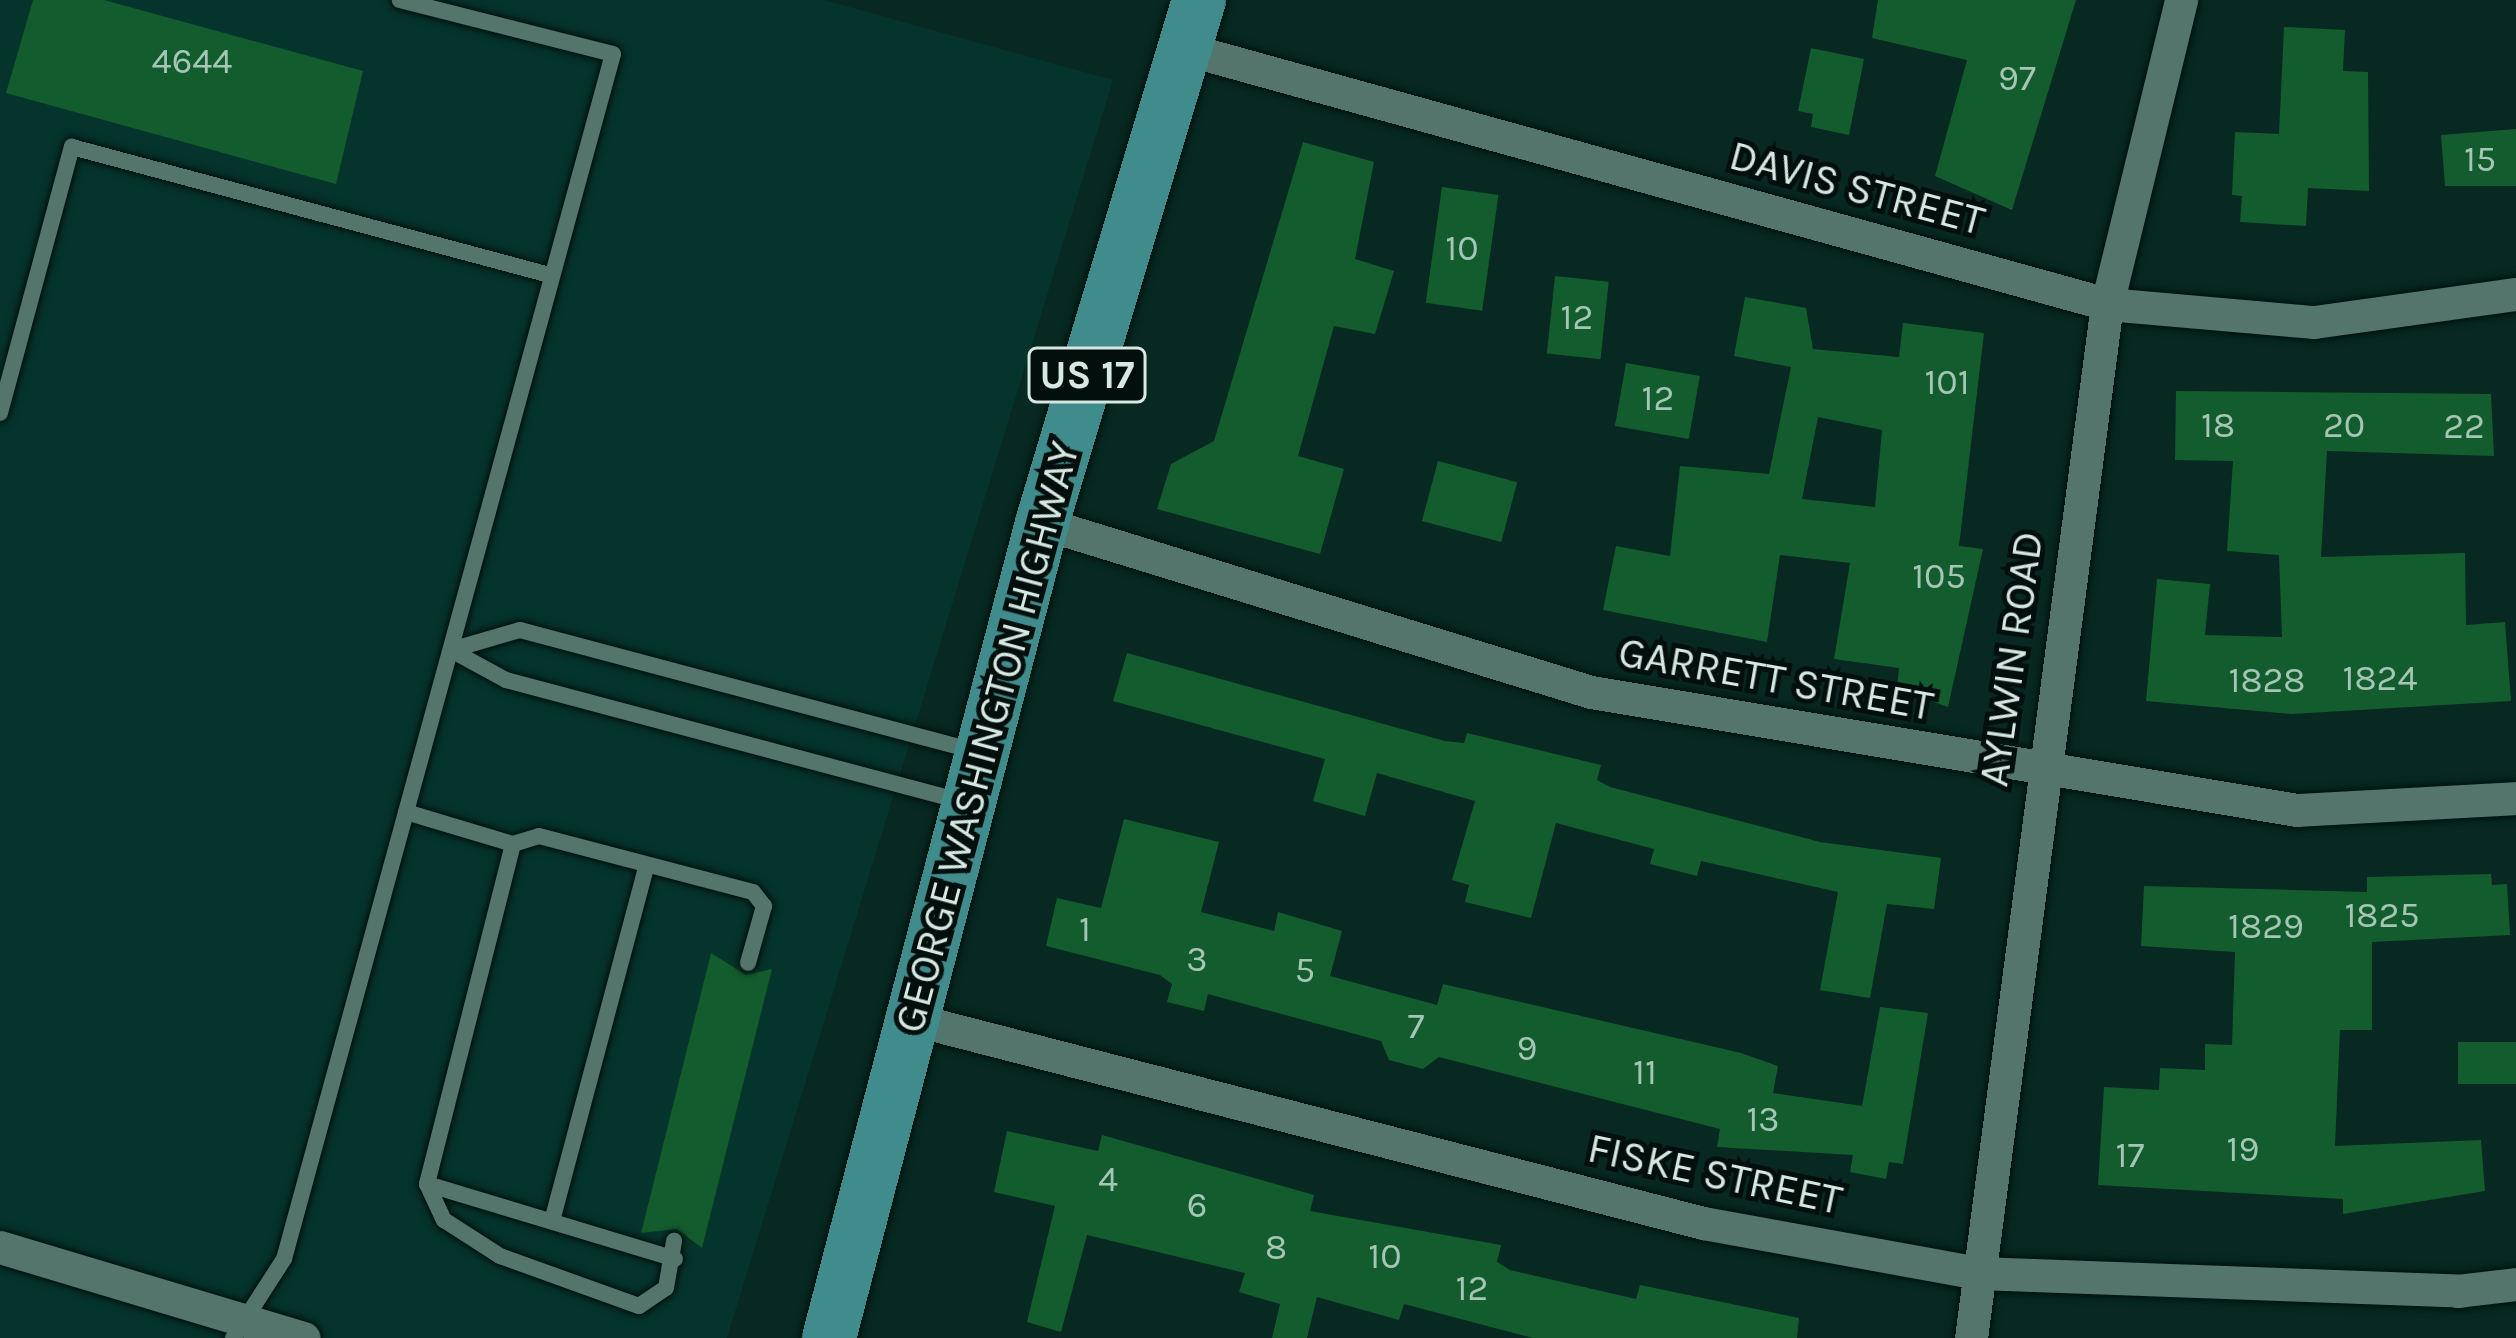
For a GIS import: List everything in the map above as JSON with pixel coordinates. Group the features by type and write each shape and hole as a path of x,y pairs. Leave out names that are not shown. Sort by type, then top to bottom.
{"main road":[{"name":"GEORGE WASHINGTON HIGHWAY","path":"829,1338 839,1268 912,1019 1042,523 1192,24"},
{"name":"GEORGE WASHINGTON HIGHWAY","path":"803,1338 839,1268"}],"street":[{"name":"AYLWIN ROAD","path":"1971,1338 2040,771 2107,304 2181,0"},
{"name":"DAVIS STREET","path":"1192,24 2107,304 2314,322 2516,294"},
{"name":"GARRETT STREET","path":"1042,523 1591,692 2040,771 2297,809 2516,798"},
{"name":"FISKE STREET","path":"912,1019 1703,1223 1978,1273 2458,1291 2516,1284"},
{"path":"0,1246 239,1328 304,1338"}],"lane":[{"path":"239,1328 284,1259 613,54 400,0"},
{"path":"0,413 72,147 552,276"},
{"path":"451,650 520,630 974,778"},
{"path":"451,650 506,680 974,778"},
{"path":"406,812 513,844 538,836 646,868 753,892 764,906 748,963"},
{"path":"427,1184 674,1250 658,1301 638,1306 500,1256 444,1220 427,1184 513,844"},
{"path":"552,1221 646,868"}],"shaded area":[{"path":"0,0 824,0 1113,80 727,1338 0,1338"}],"building":[{"path":"33,0 104,0 363,71 336,184 6,93"},
{"path":"1878,0 2076,0 2012,210 1935,176 1967,60 1872,38"},
{"path":"2284,27 2345,30 2343,71 2368,72 2369,191 2308,188 2306,226 2240,222 2242,196 2232,195 2235,132 2279,134"},
{"path":"1811,48 1864,59 1849,135 1811,127 1813,114 1798,111"},
{"path":"2516,129 2516,186 2445,186 2441,135"},
{"path":"1303,142 1374,162 1355,259 1394,271 1375,334 1334,326 1298,456 1344,469 1320,554 1157,509 1171,464 1214,441"},
{"path":"1442,187 1498,195 1482,311 1426,303"},
{"path":"1555,276 1609,282 1601,359 1547,354"},
{"path":"1745,297 1806,308 1813,349 1899,357 1903,323 1984,333 1959,546 1983,549 1948,707 1897,689 1899,668 1834,659 1850,563 1780,555 1767,642 1603,610 1616,546 1670,556 1680,466 1769,474 1791,367 1734,356","holes":["1818,417 1882,430 1875,507 1802,499"]},
{"path":"1626,363 1700,376 1689,439 1615,426"},
{"path":"2176,391 2491,394 2494,456 2327,451 2321,557 2465,553 2466,625 2505,622 2511,701 2292,714 2146,701 2157,579 2210,584 2205,635 2282,637 2279,555 2227,551 2233,461 2175,460"},
{"path":"1438,461 1517,482 1501,542 1422,521"},
{"path":"1127,653 1445,741 1464,743 1467,733 1601,765 1597,780 1610,787 1820,842 1941,858 1934,909 1887,904 1870,998 1820,990 1838,892 1701,861 1697,876 1650,864 1654,849 1556,823 1531,918 1465,902 1469,885 1452,880 1475,801 1377,773 1365,816 1313,801 1325,759 1113,701"},
{"path":"1124,819 1219,842 1201,912 1274,931 1278,912 1342,931 1330,976 1437,1005 1443,984 1741,1053 1778,1066 1773,1093 1862,1106 1880,1007 1928,1013 1903,1164 1889,1162 1886,1179 1850,1172 1853,1155 1717,1147 1720,1129 1439,1057 1423,1069 1389,1060 1381,1041 1208,994 1204,1011 1167,1002 1172,984 1160,975 1046,946 1057,898 1101,908"},
{"path":"2491,874 2492,885 2507,884 2510,935 2372,942 2372,1030 2340,1030 2335,1146 2481,1140 2485,1191 2343,1214 2343,1199 2098,1185 2104,1087 2159,1090 2160,1068 2205,1070 2205,1044 2232,1045 2235,952 2141,946 2144,886 2367,892 2367,877"},
{"path":"711,953 746,975 772,969 702,1248 677,1229 641,1233"},
{"path":"2458,1042 2516,1042 2516,1084 2458,1084"},
{"path":"1007,1131 1098,1151 1102,1135 1314,1195 1310,1211 1501,1245 1497,1262 1510,1270 1636,1299 1640,1285 1799,1318 1797,1338 1533,1338 1404,1304 1399,1320 1317,1297 1307,1338 1272,1338 1280,1304 1239,1292 1245,1273 1087,1235 1061,1332 1027,1322 1055,1206 994,1192"}]}
